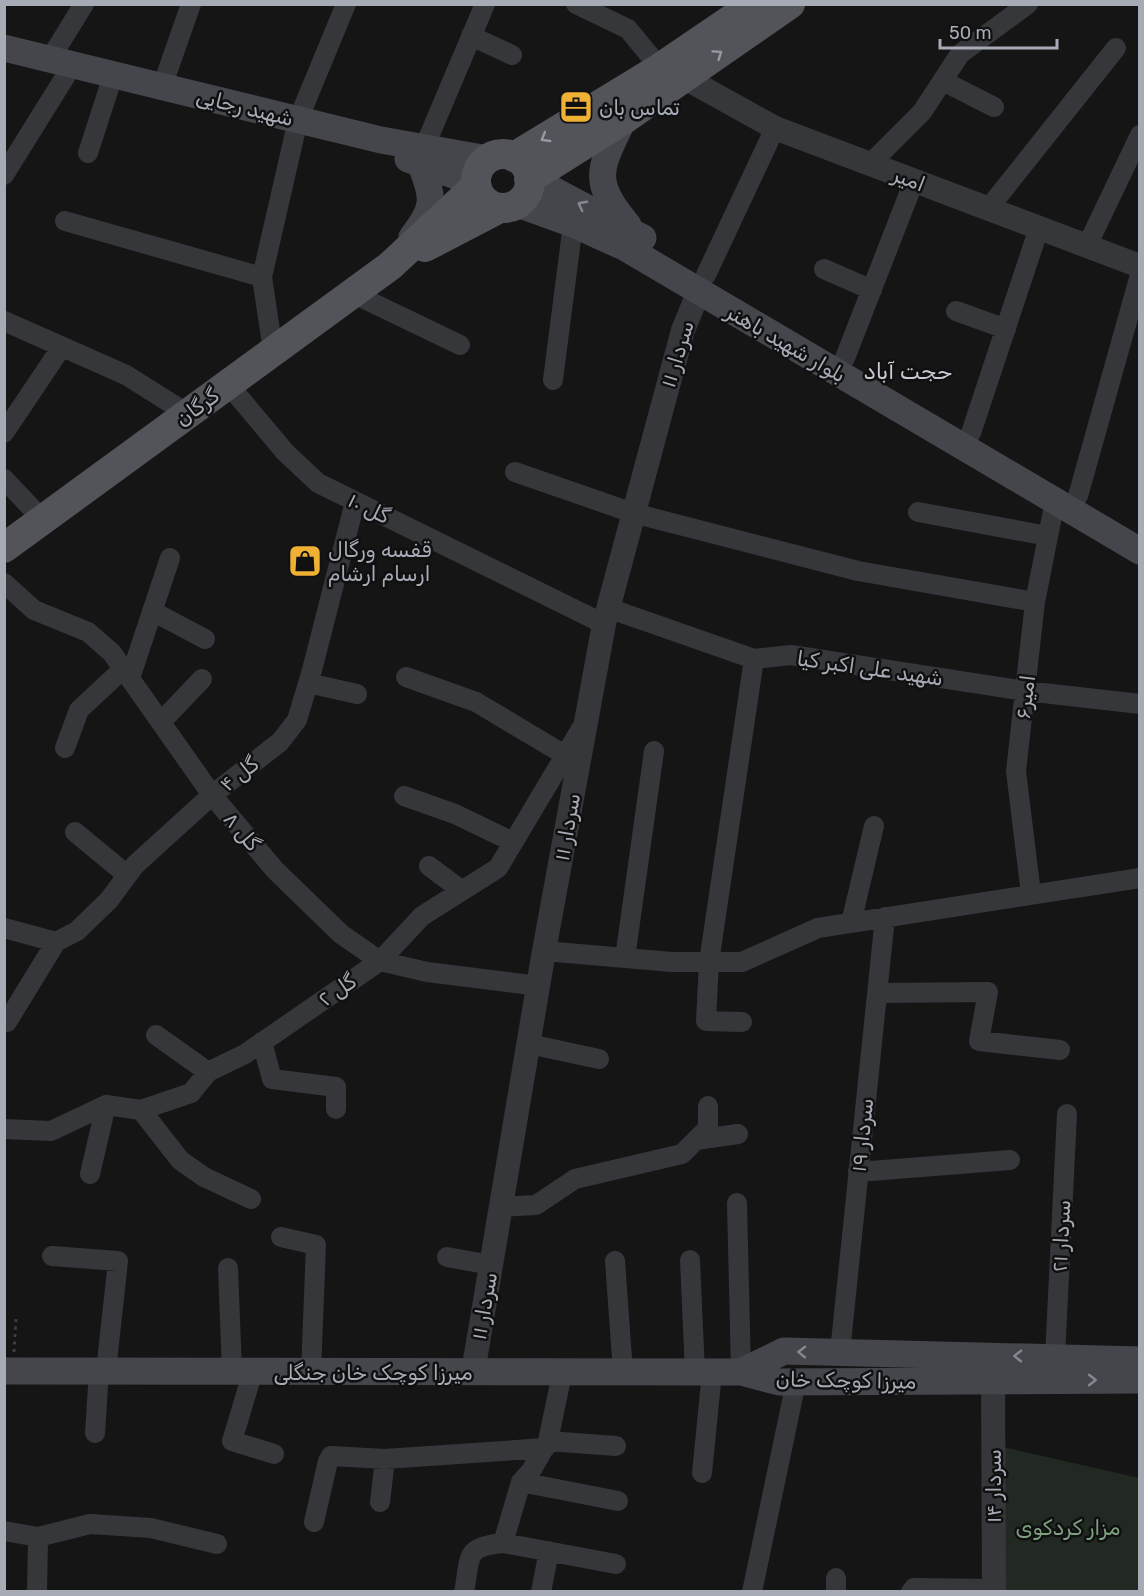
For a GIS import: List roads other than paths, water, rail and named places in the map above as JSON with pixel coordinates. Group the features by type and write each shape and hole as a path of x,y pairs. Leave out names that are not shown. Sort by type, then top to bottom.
{"main road":[{"path":"504,182 623,120 672,73 754,4"},
{"path":"504,182 672,73 790,4"},
{"name":"شهید رجایی","path":"4,48 109,87 422,155 504,182"},
{"name":"شهید رجایی","path":"4,62 57,68 162,87 296,127"},
{"path":"623,120 601,167 609,203 634,232"},
{"path":"390,266 432,208 422,155"},
{"name":"بلوار شهید باهنر","path":"504,182 573,224 702,283 845,358 971,432 1140,551"},
{"name":"بلوار شهید باهنر","path":"504,182 553,190 634,232 702,283 1066,498 1140,532"},
{"name":"گرگان","path":"4,548 504,182"},
{"name":"میرزا کوچک خان","path":"741,1372 784,1351 1140,1360"},
{"path":"916,1354 918,1381"},
{"name":"میرزا کوچک خان جنگلی","path":"8,1371 562,1374 741,1372"},
{"name":"میرزا کوچک خان","path":"741,1372 778,1382 1140,1380"}],"street":[{"path":"4,175 57,68 84,4"},
{"path":"162,87 191,4"},
{"path":"273,351 262,277 296,127 346,4"},
{"path":"422,155 485,4"},
{"path":"576,4 628,29 672,73"},
{"path":"870,164 922,112 960,54 1028,4"},
{"path":"471,36 512,55"},
{"path":"988,209 1116,48"},
{"name":"امیر","path":"672,73 775,128 1140,266"},
{"path":"943,81 994,107"},
{"path":"88,153 109,87"},
{"path":"702,283 775,128"},
{"path":"1087,246 1131,176 1140,135"},
{"path":"845,358 914,181"},
{"path":"65,221 262,277"},
{"path":"553,380 573,224"},
{"path":"971,432 1040,228"},
{"path":"824,269 872,290"},
{"name":"امیر۶","path":"1031,894 1016,771 1035,602 1048,536 1066,498 1140,275"},
{"name":"سردار ۱۱","path":"473,1372 544,951 606,616 683,330 702,283"},
{"path":"352,293 460,345"},
{"path":"956,311 1006,329"},
{"path":"4,321 126,375 188,414"},
{"path":"4,433 61,348"},
{"name":"گل ۱۰","path":"228,384 285,452 318,483 606,616"},
{"path":"515,472 633,513 858,571 1035,602"},
{"path":"4,479 43,520"},
{"name":"گل ۴","path":"56,942 77,931 109,900 135,865 212,795 280,742 297,720 355,502"},
{"path":"918,512 1048,536"},
{"path":"65,748 79,710 126,674 152,611 170,558"},
{"name":"گل ۸","path":"4,583 34,610 88,632 112,653 212,795 306,903 341,934 380,961 427,972 539,986"},
{"path":"152,611 205,639"},
{"name":"شهید علی اکبر کیا","path":"606,616 754,659 791,655 1026,691 1140,704"},
{"path":"742,1022 706,1022 709,962 754,659"},
{"path":"406,677 476,702 565,755"},
{"path":"161,722 202,679"},
{"path":"308,683 357,694"},
{"name":"گل ۲","path":"106,1105 141,1110 190,1093 208,1072 245,1054 380,961 422,916 498,868 586,720"},
{"path":"625,958 654,751"},
{"path":"404,796 455,814 513,842"},
{"path":"851,923 874,826"},
{"path":"75,832 127,875"},
{"path":"429,866 462,890"},
{"path":"544,951 625,958 742,962 818,928 1140,878"},
{"name":"سردار ۱۹","path":"840,1352 885,917"},
{"path":"4,928 56,942 7,1022"},
{"path":"877,993 988,992 979,1041 1060,1050"},
{"path":"156,1035 208,1072"},
{"path":"262,1042 272,1079 336,1087 336,1109"},
{"path":"529,1044 599,1059"},
{"path":"4,1129 51,1131 106,1105"},
{"path":"90,1174 106,1105"},
{"path":"501,1207 536,1205 575,1179 682,1154 708,1128 708,1106"},
{"path":"141,1110 180,1160 204,1177 251,1199"},
{"name":"سردار ۲۱","path":"1055,1357 1068,1114"},
{"path":"696,1140 738,1134"},
{"path":"858,1172 1010,1160"},
{"path":"737,1203 741,1372"},
{"path":"280,1237 316,1245 311,1372"},
{"path":"52,1256 118,1261 94,1433"},
{"path":"447,1257 491,1265"},
{"path":"690,1260 704,1372 702,1473"},
{"path":"615,1261 623,1372"},
{"path":"228,1268 243,1371 232,1441 274,1454"},
{"path":"502,1543 521,1482 531,1472 546,1444 562,1374"},
{"name":"سردار ۱۴","path":"993,1380 994,1590"},
{"path":"752,1592 796,1382"},
{"path":"314,1522 331,1456 385,1459 546,1444 616,1446"},
{"path":"380,1502 385,1459"},
{"path":"521,1482 618,1501"},
{"path":"4,1532 38,1537 90,1524 151,1528 217,1544"},
{"path":"37,1592 38,1537"},
{"path":"470,1590 470,1556 481,1546 502,1543 616,1564"},
{"path":"541,1592 549,1551"},
{"path":"910,1592 914,1588 994,1590"}],"place":[{"name":"تماس بان","path":"576,107"},
{"name":"قفسه ورگال ارسام ارشام","path":"305,561"}],"district":[{"name":"حجت آباد","path":"908,371"}],"park label":[{"name":"مزار کردکوی","path":"1068,1527"}]}
